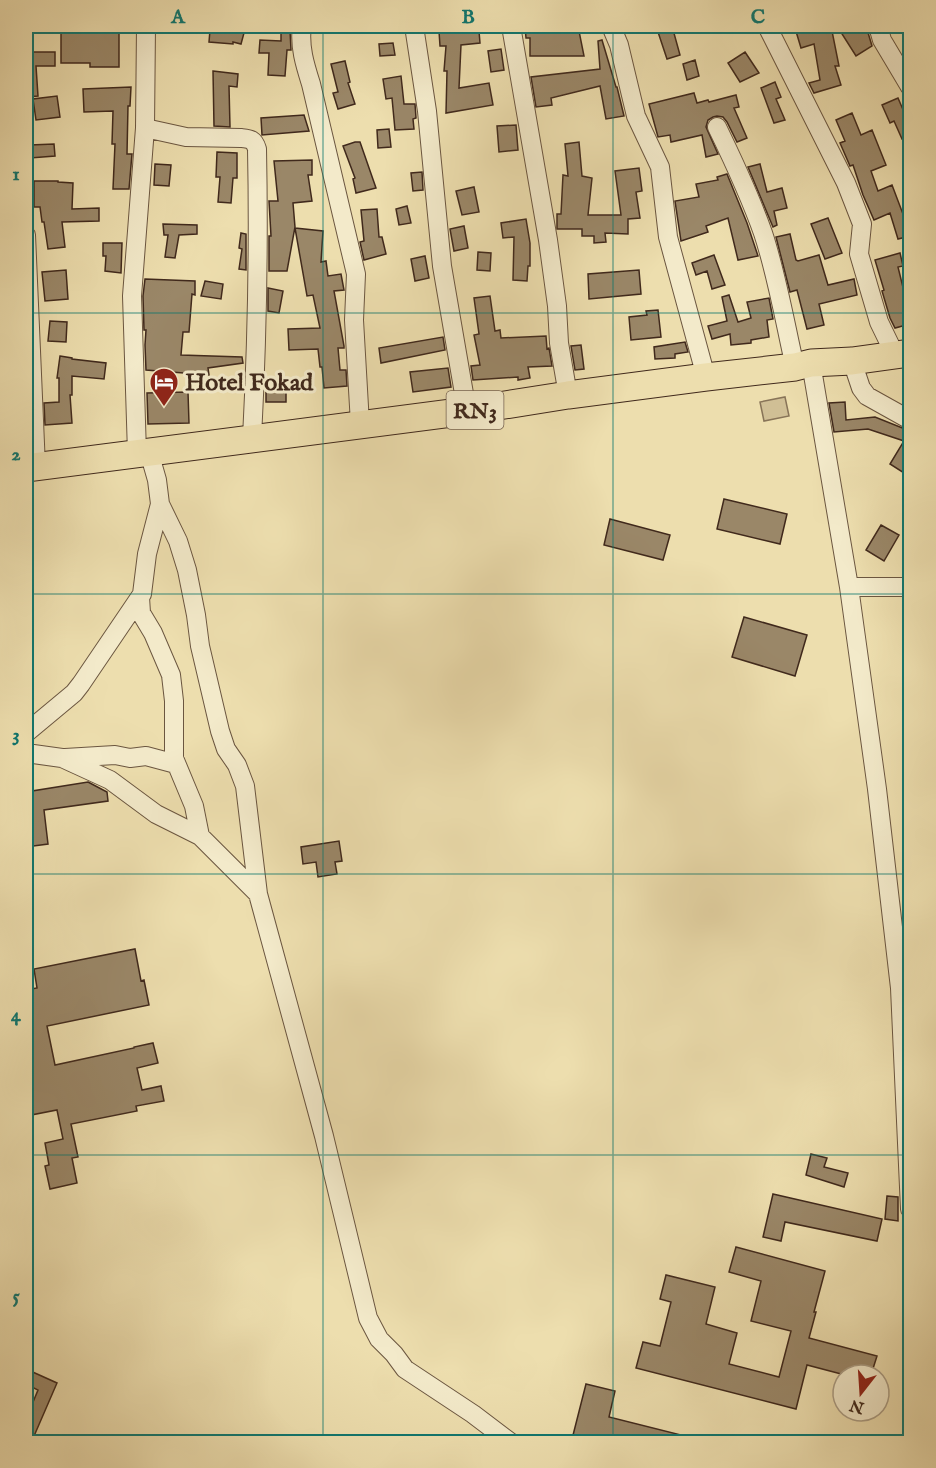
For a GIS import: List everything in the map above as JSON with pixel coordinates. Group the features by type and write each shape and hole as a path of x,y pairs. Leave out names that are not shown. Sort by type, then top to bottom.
{"highway":[{"name":"RN3","path":"31,467 467,411 706,377 903,354"}],"street":[{"path":"146,26 145,128 132,296 143,452 157,480 160,504 178,541 187,570 200,646 220,731 226,749 237,765 245,786 258,894 324,1136 368,1318 379,1339 405,1369 473,1414 510,1443"},
{"path":"302,26 300,36 304,61 356,274 354,320 360,424"},
{"path":"414,26 427,111 442,266 467,411"},
{"path":"511,26 548,240 559,343 568,395"},
{"path":"611,26 619,45 636,116 660,167 668,237 706,377"},
{"path":"767,26 846,183 862,224 859,254 879,322 903,354"},
{"path":"878,26 882,40 910,87"},
{"path":"717,127 745,186 762,231 803,365 849,587 905,986 910,1209"},
{"path":"145,128 186,137 241,138 255,143 259,234 252,438"},
{"path":"26,235 31,467"},
{"path":"852,361 861,388 867,396 910,420"},
{"path":"26,733 74,693 140,597 147,554 160,504"},
{"path":"849,587 910,587"},
{"path":"140,597 141,613 162,651 171,675 176,764 194,806 200,836"},
{"path":"26,753 62,758 146,756 176,764"},
{"path":"62,758 110,780 156,814 200,836 258,894"}],"shaded area":[{"path":"785,397 789,416 764,421 760,402"}],"building":[{"path":"61,26 119,26 119,67 90,67 90,63 61,63"},
{"path":"222,26 236,26 236,32 244,33 241,44 209,42 210,30 222,31"},
{"path":"525,26 578,26 584,56 530,56 530,38 526,38"},
{"path":"656,26 672,26 680,55 667,59"},
{"path":"831,26 839,66 835,66 841,85 814,93 809,83 820,80 814,44 801,48 795,28"},
{"path":"837,26 866,26 872,46 856,56"},
{"path":"281,30 290,31 291,50 287,50 285,76 268,75 269,53 259,53 260,40 281,41"},
{"path":"439,31 456,31 456,33 479,31 480,43 461,45 459,88 489,83 493,105 446,113 447,71 444,71 446,46 440,46"},
{"path":"602,40 624,116 606,119 600,86 551,98 552,105 536,107 531,77 600,69 598,41"},
{"path":"393,43 395,55 380,56 379,44"},
{"path":"501,49 504,70 491,72 488,51"},
{"path":"26,52 55,52 55,66 36,66 38,96 26,97"},
{"path":"745,52 759,73 740,82 728,63"},
{"path":"695,60 699,76 687,80 683,64"},
{"path":"345,61 350,82 348,83 355,104 338,109 333,93 338,92 331,64"},
{"path":"213,71 238,74 237,87 229,86 230,127 214,126"},
{"path":"401,76 404,104 415,104 414,129 395,130 392,98 386,99 383,79"},
{"path":"775,82 781,97 776,99 785,120 774,123 761,88"},
{"path":"131,87 130,106 128,106 127,154 132,154 129,189 113,189 115,144 112,144 113,111 84,112 83,89"},
{"path":"694,93 697,103 736,95 739,107 734,108 747,138 737,142 727,122 723,117 717,116 708,120 706,127 718,154 706,157 702,135 671,142 670,135 658,137 649,104"},
{"path":"57,96 60,117 36,120 33,99"},
{"path":"898,98 910,126 910,135 902,139 894,121 890,123 882,105"},
{"path":"852,113 861,135 872,130 886,165 871,171 878,191 892,185 906,222 908,221 910,236 898,239 890,213 874,220 853,165 850,166 840,143 845,141 836,120"},
{"path":"304,115 309,131 262,135 261,118"},
{"path":"516,125 518,150 499,152 497,126"},
{"path":"389,129 391,147 378,148 377,130"},
{"path":"360,142 376,188 356,193 353,179 355,178 343,146"},
{"path":"579,142 582,176 592,178 588,215 621,215 615,171 639,168 642,191 636,192 640,218 628,219 628,234 605,233 606,242 594,243 594,236 582,236 582,229 557,229 557,214 561,214 563,175 568,176 565,144"},
{"path":"54,144 55,156 30,158 30,145"},
{"path":"217,152 237,153 237,178 233,178 231,203 218,202 220,177 216,177"},
{"path":"312,160 312,175 308,175 312,201 293,203 295,227 287,271 269,271 269,236 271,236 269,201 278,201 274,161"},
{"path":"155,164 171,165 169,186 154,185"},
{"path":"760,164 767,192 782,188 787,208 774,211 777,225 773,227 748,167"},
{"path":"422,172 423,190 413,191 411,173"},
{"path":"727,174 758,256 738,260 728,218 706,226 708,232 681,241 675,201 699,197 696,184 718,180 717,177"},
{"path":"34,181 73,183 72,209 99,208 99,221 62,222 65,247 48,249 40,207 34,207"},
{"path":"474,187 479,212 462,215 456,191"},
{"path":"407,206 411,223 399,225 396,209"},
{"path":"377,209 379,237 382,237 386,254 364,260 360,242 364,241 361,210"},
{"path":"828,218 842,253 825,259 811,224"},
{"path":"526,219 530,243 530,266 528,266 527,281 513,280 514,237 503,238 501,223"},
{"path":"163,224 197,225 197,234 179,235 175,258 165,257 168,235 164,235"},
{"path":"464,226 468,248 454,251 450,229"},
{"path":"295,228 323,231 321,262 326,261 328,276 341,274 344,290 334,291 344,346 344,348 338,348 340,370 346,370 347,386 324,388 318,349 289,350 288,329 320,328 313,295 307,296"},
{"path":"241,233 246,234 246,270 239,269 242,249 239,248"},
{"path":"790,234 796,260 819,255 828,285 854,279 857,295 819,304 824,325 807,329 797,290 790,292 776,237"},
{"path":"103,243 122,243 121,273 105,271 106,256 103,256"},
{"path":"478,252 491,253 490,271 477,270"},
{"path":"900,253 903,266 898,267 910,324 895,328 882,291 884,290 875,260"},
{"path":"714,255 725,285 712,289 707,271 696,275 692,263"},
{"path":"425,256 429,278 415,281 411,259"},
{"path":"66,270 68,299 45,301 42,272"},
{"path":"639,270 641,294 589,299 588,274"},
{"path":"145,279 195,281 189,332 183,332 181,355 242,357 243,363 208,368 209,375 146,370 143,296"},
{"path":"205,281 223,284 221,299 201,296"},
{"path":"268,288 283,291 279,313 268,311"},
{"path":"729,295 738,322 751,318 747,302 769,298 773,319 767,320 769,337 751,340 751,343 731,345 730,334 712,339 708,326 727,321 722,297"},
{"path":"490,296 495,331 500,330 501,338 546,336 552,366 528,367 530,378 473,380 471,366 480,365 474,335 479,334 474,298"},
{"path":"658,310 661,337 631,340 629,317 647,315 646,311"},
{"path":"50,321 67,322 66,342 48,341"},
{"path":"443,337 445,350 381,363 379,348"},
{"path":"685,342 688,352 675,354 675,358 655,359 654,347"},
{"path":"581,345 584,369 575,370 571,346"},
{"path":"60,356 106,363 104,379 72,376 72,395 70,395 72,423 45,425 44,403 59,402 59,378 57,378"},
{"path":"448,368 451,387 413,392 410,372"},
{"path":"266,379 286,379 286,402 266,402"},
{"path":"188,392 189,423 148,424 147,393"},
{"path":"845,402 846,420 875,417 910,431 910,464 904,473 890,464 904,441 868,429 834,432 829,403"},
{"path":"724,499 787,514 780,544 717,529"},
{"path":"610,519 670,535 663,560 604,545"},
{"path":"881,525 899,535 884,561 866,550"},
{"path":"744,617 807,635 795,676 732,657"},
{"path":"88,782 107,792 108,801 44,810 48,844 26,847 26,792"},
{"path":"339,841 342,861 335,862 337,874 318,877 316,862 303,864 301,847"},
{"path":"135,949 141,981 144,980 149,1005 47,1026 55,1065 153,1043 158,1063 137,1068 142,1090 161,1086 164,1101 136,1106 137,1111 71,1124 78,1157 72,1158 77,1183 50,1189 45,1166 49,1165 45,1143 63,1139 57,1110 26,1116 26,990 37,988 34,969"},
{"path":"811,1154 827,1158 824,1167 848,1173 844,1187 806,1175"},
{"path":"773,1194 882,1219 877,1241 785,1222 781,1241 763,1237"},
{"path":"887,1196 898,1197 898,1221 885,1219"},
{"path":"736,1247 825,1271 809,1338 877,1356 875,1363 831,1363 831,1371 807,1365 796,1409 636,1368 643,1342 660,1346 671,1302 660,1299 666,1275 715,1287 706,1324 737,1333 729,1364 779,1377 791,1331 751,1321 761,1281 729,1272"},
{"path":"26,1369 57,1383 31,1443 26,1443 26,1419 38,1390 26,1384"},
{"path":"586,1384 615,1391 609,1417 693,1438 693,1443 571,1443"}],"place":[{"name":"Hotel Fokad","path":"164,408"}]}
